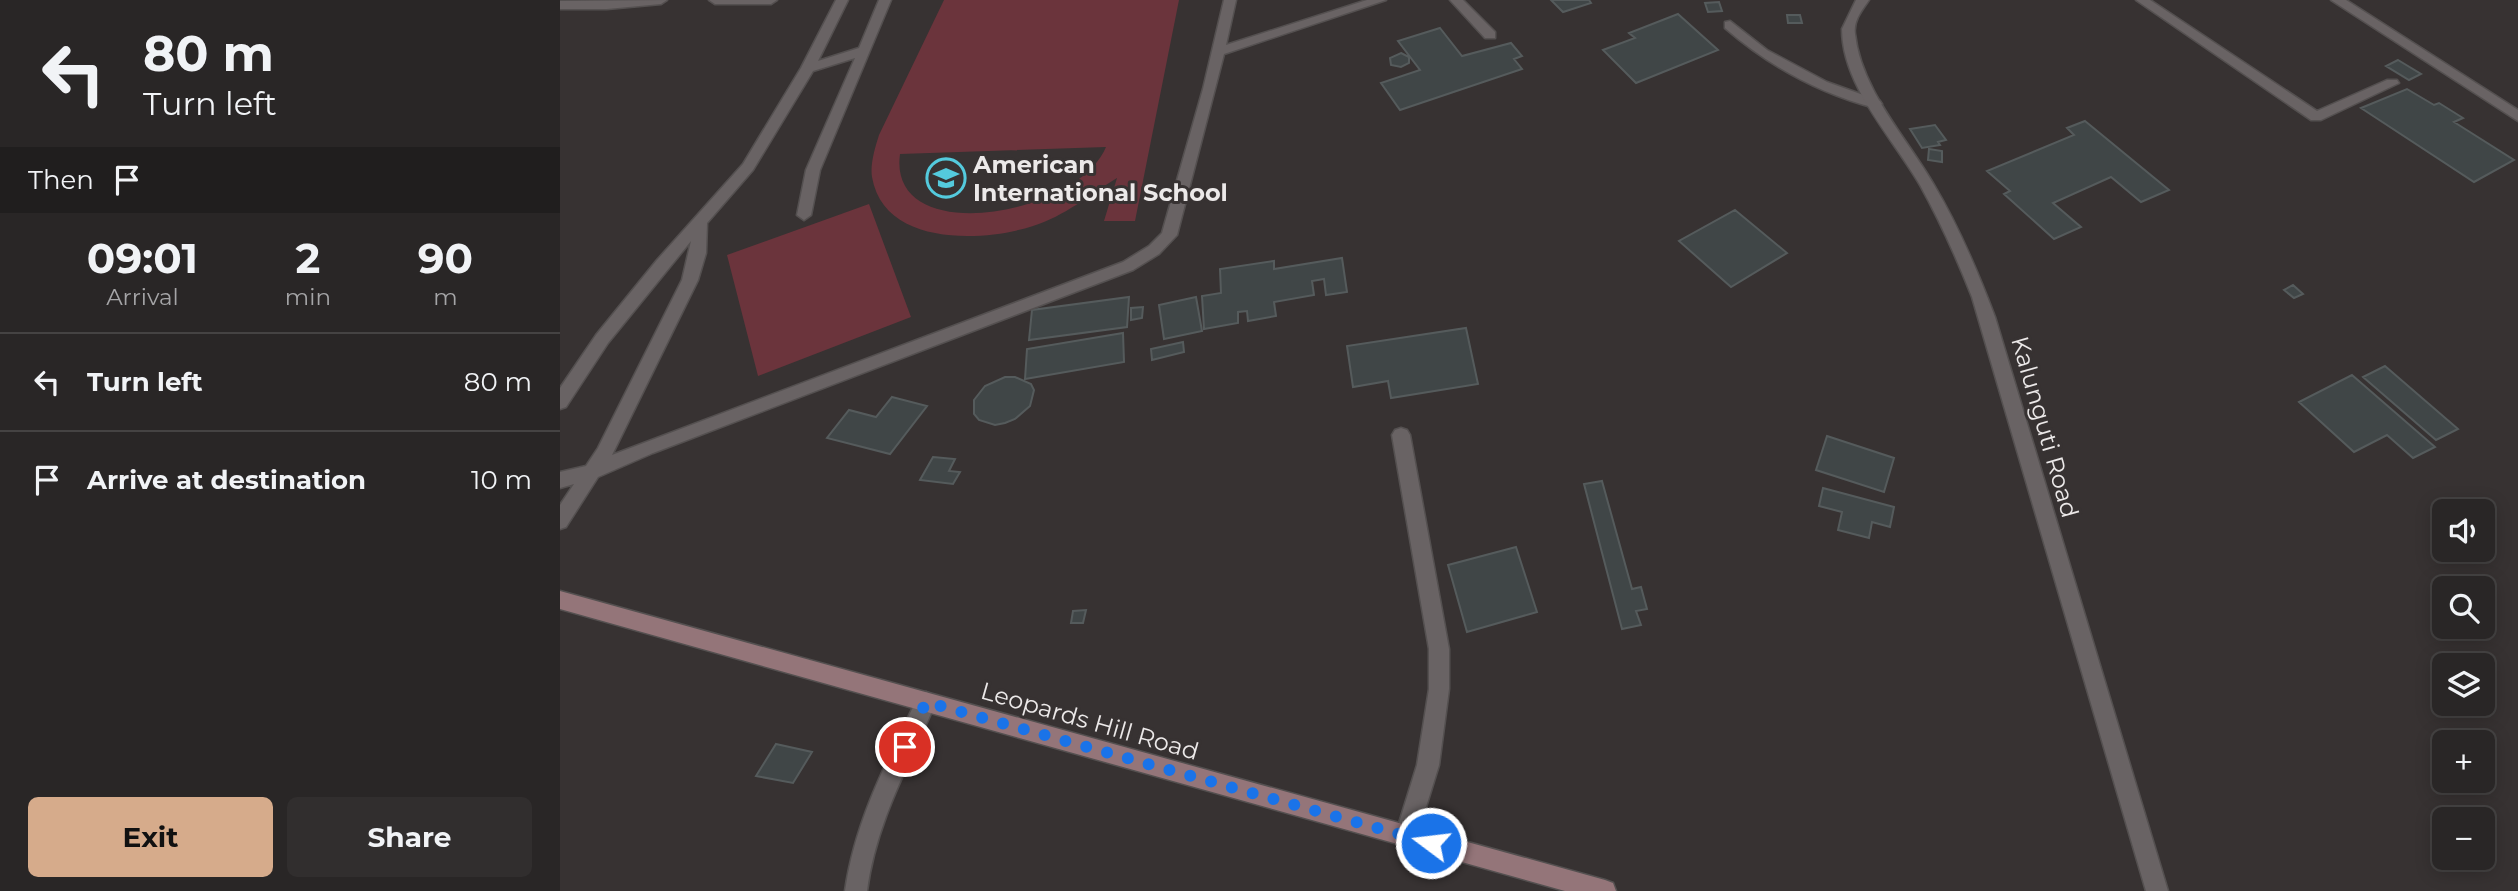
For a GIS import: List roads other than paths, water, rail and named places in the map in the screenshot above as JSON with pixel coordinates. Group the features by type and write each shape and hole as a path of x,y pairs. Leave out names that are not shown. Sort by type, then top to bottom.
{"main road":[{"name":"Leopards Hill Road","path":"560,600 1605,891"}],"street":[{"path":"564,3 607,5 661,0"},
{"path":"715,0 771,0"},
{"path":"560,402 602,339 662,264 748,167 808,68 842,0"},
{"path":"804,215 813,170 865,51 884,0"},
{"path":"560,480 591,472 1128,266 1154,250 1168,235 1210,89 1230,0"},
{"path":"1218,51 1380,0"},
{"path":"1456,0 1490,35"},
{"name":"Kalunguti Road","path":"1863,0 1851,18 1848,30 1856,68 1875,104 1917,168 1965,257 1987,317 2157,891"},
{"path":"2141,0 2316,117 2392,83"},
{"path":"2337,0 2518,116"},
{"path":"1730,25 1762,53 1822,85 1875,104"},
{"path":"808,68 865,51"},
{"path":"560,521 604,453 690,280 698,253 700,224"},
{"path":"1401,435 1439,649 1439,689 1428,765 1406,836"},
{"path":"856,891 858,867 883,792 926,702"}],"place":[{"name":"American International School","path":"946,178"}]}
